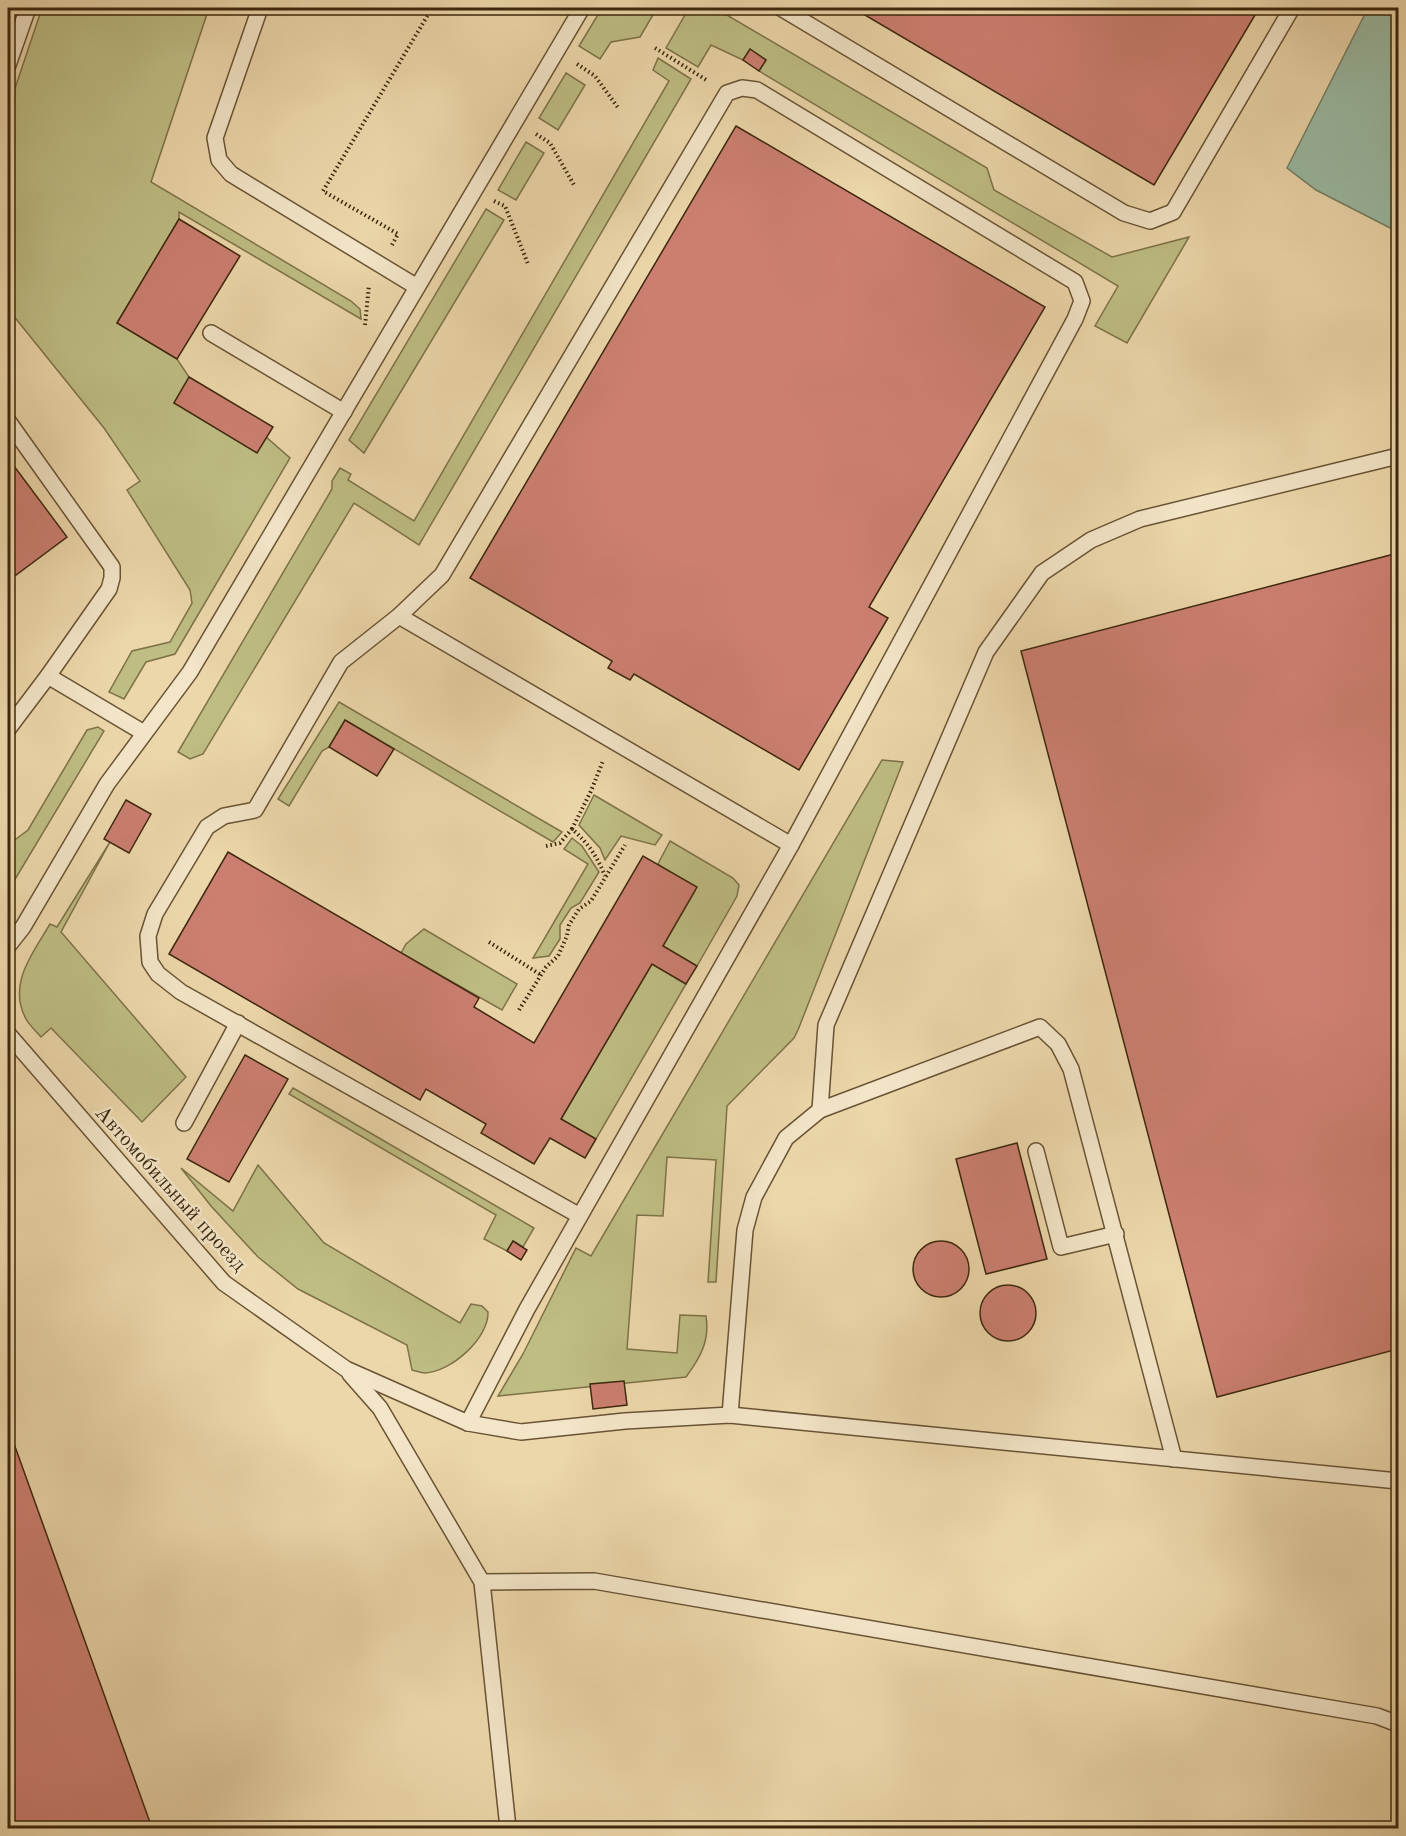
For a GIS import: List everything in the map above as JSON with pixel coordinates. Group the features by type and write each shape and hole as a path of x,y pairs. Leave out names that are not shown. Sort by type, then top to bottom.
{"lane":[{"path":"8,65 28,8"},
{"path":"260,8 215,138 219,160 231,174 417,287"},
{"path":"8,946 23,927 107,784 190,672 582,8"},
{"path":"781,8 1124,213 1149,221 1173,212 1292,8"},
{"path":"468,1423 527,1309 580,1216 791,845 1075,319 1082,301 1075,282 757,90 742,88 727,93 442,575 399,616 341,662 255,810 224,816 207,827 155,914 148,936 150,962 158,974 181,992 580,1216"},
{"path":"211,333 344,412"},
{"path":"8,421 112,567 109,589 8,729"},
{"path":"820,1110 826,1025 986,652 1042,573 1091,540 1140,519 1398,456"},
{"path":"399,616 791,845"},
{"path":"48,676 144,733"},
{"path":"184,1123 238,1023"},
{"path":"730,1415 745,1230 754,1197 786,1138 820,1110 1040,1027 1058,1044 1071,1069 1174,1459"},
{"name":"Автомобильный проезд","path":"8,1034 224,1283 346,1370 468,1423 521,1431 625,1421 730,1415 1398,1481"},
{"path":"1036,1151 1061,1248 1116,1234"},
{"path":"346,1370 380,1408 482,1582 508,1828"},
{"path":"482,1582 594,1581 1377,1716 1398,1724"}],"path":[{"path":"655,48 727,93"},
{"path":"556,50 595,76 619,109"},
{"path":"515,121 550,143 574,185"},
{"path":"473,191 505,206 528,264"},
{"path":"546,846 560,843 572,829 612,740"},
{"path":"572,829 596,854 606,877"},
{"path":"519,1010 542,975 558,956 567,936 568,925 579,909 591,901 625,845"},
{"path":"489,942 542,975"}],"shaded area":[{"path":"42,8 209,8 151,182 351,301 360,309 361,319 179,212 179,219 117,323 177,359 189,377 174,403 266,437 290,458 175,654 146,662 124,699 109,692 132,651 170,642 192,603 190,590 127,490 140,481 104,428 8,309 8,109"},
{"path":"602,8 657,8 640,37 611,42 600,59 579,46"},
{"path":"689,8 715,8 987,168 994,190 1112,257 1189,237 1127,343 1095,326 1118,286 759,71 766,60 750,49 743,60 711,45 698,67 666,48"},
{"path":"1368,8 1398,8 1398,232 1316,190 1287,168"},
{"path":"658,58 691,79 419,545 354,503 203,754 190,759 178,752 332,489 332,481 340,468 351,474 348,480 414,521 669,81 653,70"},
{"path":"566,73 585,85 558,130 539,118"},
{"path":"526,142 544,153 516,200 498,190"},
{"path":"486,209 504,220 364,453 349,440"},
{"path":"339,702 562,832 553,842 345,720 329,747 322,751 289,806 278,799"},
{"path":"98,727 104,731 8,891 8,845 28,830 87,730"},
{"path":"882,760 903,762 798,1030 794,1038 727,1106 716,1282 708,1282 716,1160 667,1157 663,1216 637,1215 627,1349 677,1353 680,1315 706,1316 707,1333 696,1363 686,1377 498,1396 523,1354 576,1248 591,1256"},
{"path":"594,795 662,835 655,845 621,836 605,860 600,848 579,825"},
{"path":"572,838 582,846 599,872 580,903 571,908 560,925 560,939 549,956 533,958 588,864 564,849"},
{"path":"670,841 733,878 739,885 737,896 697,966 663,946 695,891 658,864"},
{"path":"110,842 61,932 186,1077 142,1122 51,1028 41,1037 26,1019 19,993 24,969 36,946 50,924 57,927"},
{"path":"424,929 517,984 502,1010 401,953 406,944"},
{"path":"652,964 686,984 596,1139 561,1119"},
{"path":"293,1088 534,1228 523,1247 513,1241 507,1251 484,1239 496,1215 289,1094"},
{"path":"258,1165 324,1243 460,1323 471,1304 482,1306 488,1312 487,1322 467,1352 446,1367 435,1371 425,1373 412,1370 407,1345 298,1289 258,1257 211,1206 181,1168 233,1211"}],"building":[{"path":"853,8 1254,8 1258,10 1154,185"},
{"path":"750,49 766,60 759,71 743,60"},
{"path":"736,126 1045,307 869,607 888,618 799,770 634,674 630,680 608,668 612,661 470,578"},
{"path":"179,219 240,256 177,359 117,323"},
{"path":"189,377 273,427 257,453 174,403"},
{"path":"8,458 67,537 8,581"},
{"path":"1398,553 1398,1349 1217,1397 1021,651"},
{"path":"345,720 394,749 377,776 329,747"},
{"path":"126,800 151,814 129,853 104,839"},
{"path":"228,852 479,998 474,1007 534,1043 643,856 697,887 663,946 697,966 686,984 652,964 561,1119 596,1139 585,1158 550,1138 534,1164 481,1133 486,1124 426,1089 420,1100 169,954"},
{"path":"245,1055 288,1079 229,1182 187,1159"},
{"path":"1017,1143 1047,1259 986,1274 956,1159"},
{"path":"513,1241 527,1250 521,1260 507,1251"},
{"path":"941,1241 952,1243 961,1249 967,1258 969,1269 967,1280 961,1289 952,1295 941,1297 930,1295 921,1289 915,1280 913,1269 915,1258 921,1249 930,1243"},
{"path":"1008,1285 1019,1287 1028,1293 1034,1302 1036,1313 1034,1324 1028,1333 1019,1339 1008,1341 997,1339 988,1333 982,1324 980,1313 982,1302 988,1293 997,1287"},
{"path":"624,1381 627,1405 593,1409 590,1384"},
{"path":"8,1427 152,1828 8,1828"}]}
